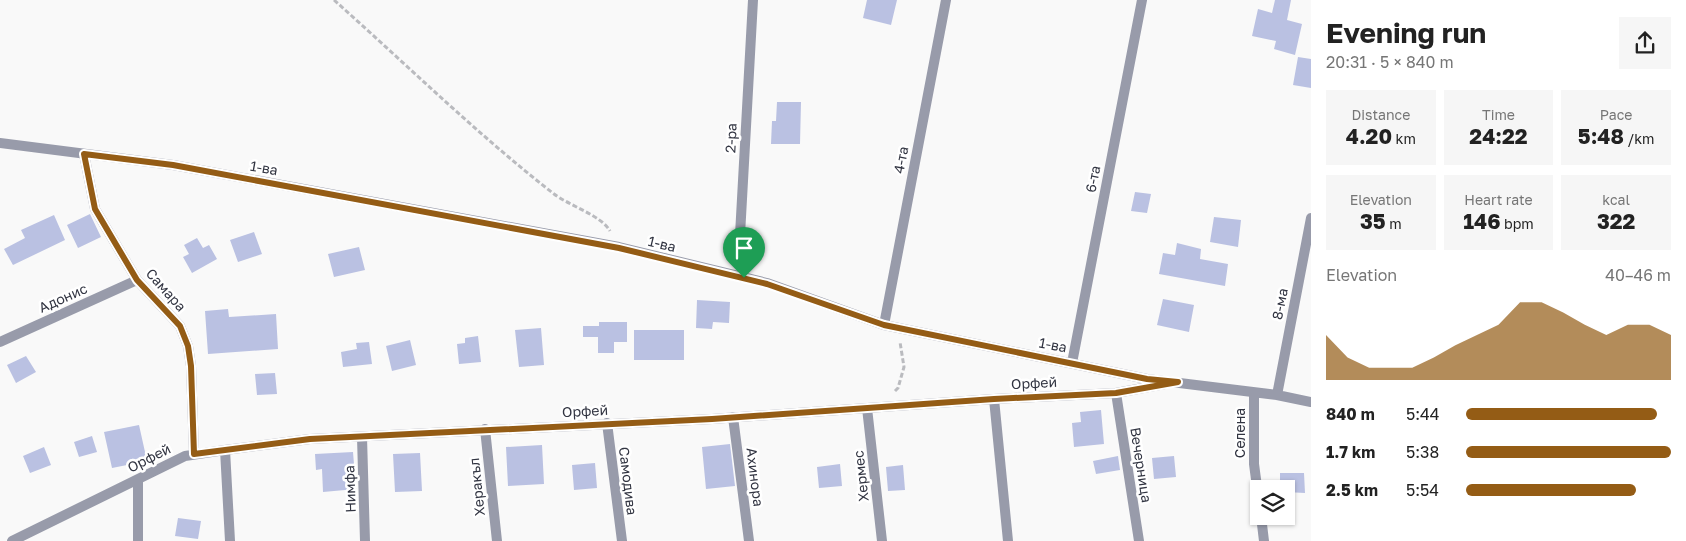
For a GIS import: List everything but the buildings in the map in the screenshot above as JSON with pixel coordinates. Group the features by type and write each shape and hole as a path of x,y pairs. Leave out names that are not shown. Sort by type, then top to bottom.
{"street":[{"name":"2-ра","path":"744,278 740,235 752,0"},
{"name":"4-та","path":"884,325 946,0"},
{"name":"6-та","path":"1072,363 1142,0"},
{"name":"1-ва","path":"0,143 173,165 619,248 767,284 884,325 1147,379 1277,395 1311,402"},
{"name":"Самара","path":"84,154 95,209 137,280 180,326 188,346 191,366 194,454"},
{"name":"8-ма","path":"1277,395 1311,218"},
{"name":"Адонис","path":"0,342 137,280"},
{"name":"Орфей","path":"12,541 185,456 194,454 310,439 733,417 994,399 1116,393 1178,382"},
{"name":"Вечерница","path":"1116,393 1138,541"},
{"name":"Селена","path":"1254,393 1254,464 1256,480"},
{"path":"994,399 1008,541"},
{"name":"Хермес","path":"872,407 882,541"},
{"name":"Ахинора","path":"733,417 749,541"},
{"name":"Самодива","path":"607,423 622,541"},
{"name":"Херакъл","path":"485,430 497,541"},
{"name":"Нимфа","path":"362,436 365,541"},
{"path":"225,450 230,541"},
{"path":"138,480 138,541"},
{"path":"1262,525 1264,541"}],"path":[{"path":"334,0 512,161 566,202 606,224 619,248"},
{"path":"872,407 898,388 904,367 900,342 884,325"}],"route":[{"path":"84,154 173,165 619,248 744,278 767,284 884,325 1147,379 1178,382 1116,393 994,399 712,419 310,439 194,454 191,366 188,346 180,326 137,280 95,209 84,154"}]}
